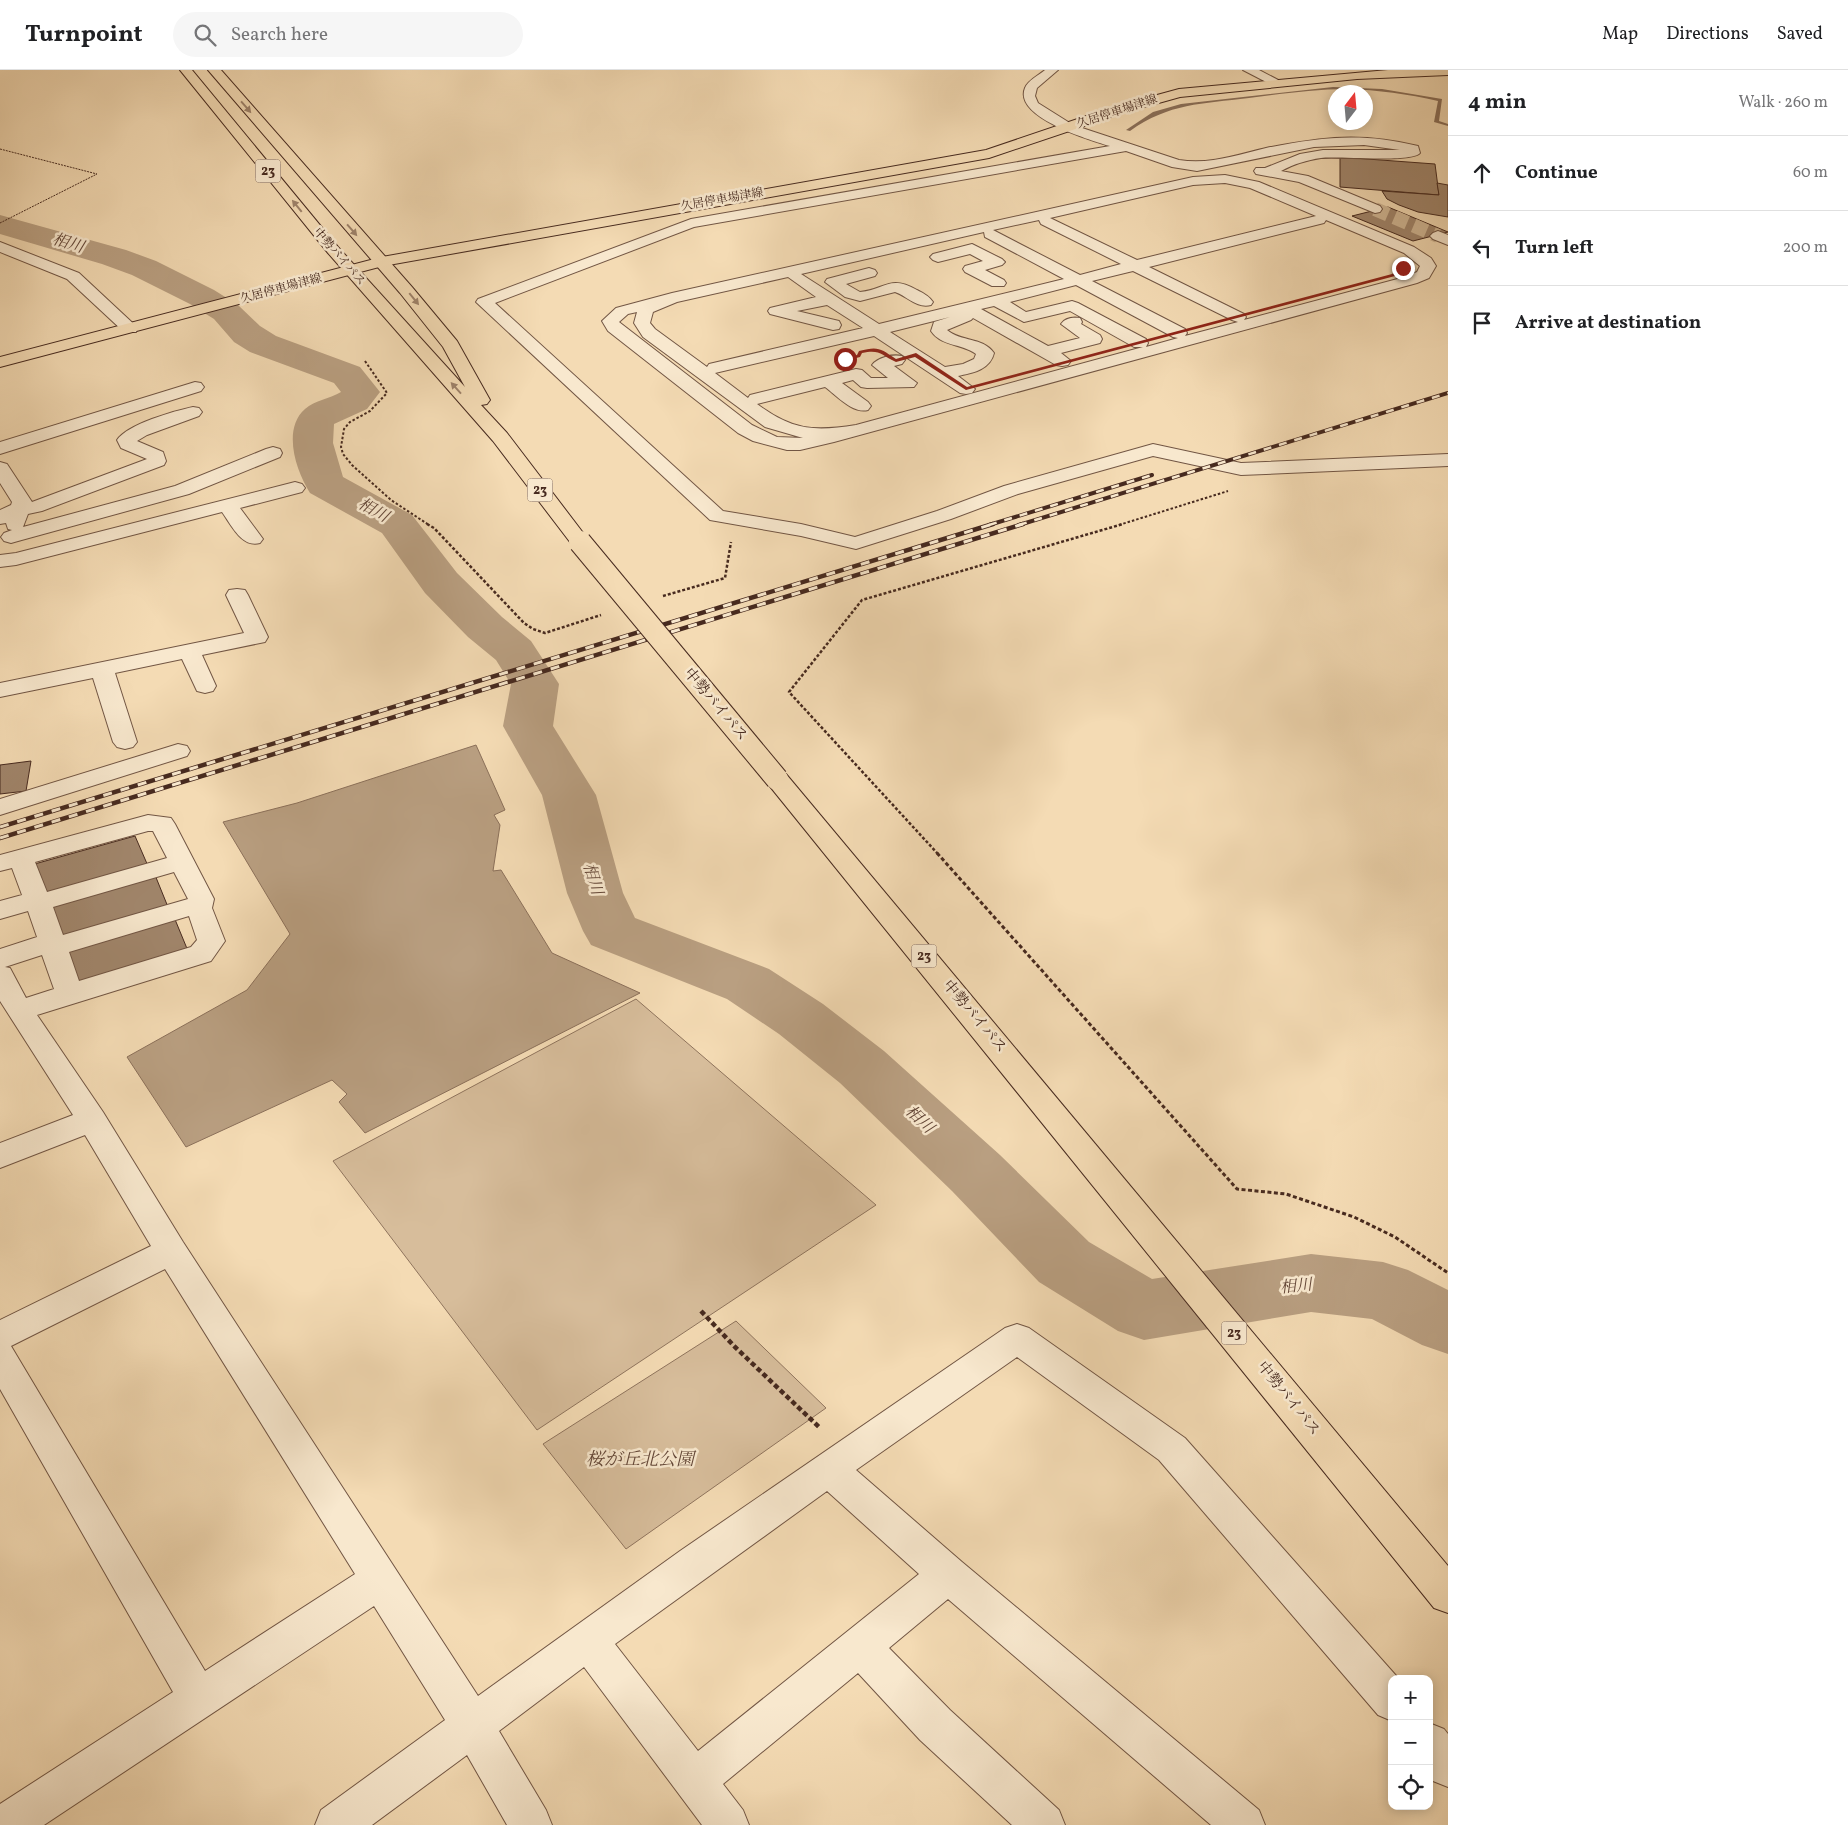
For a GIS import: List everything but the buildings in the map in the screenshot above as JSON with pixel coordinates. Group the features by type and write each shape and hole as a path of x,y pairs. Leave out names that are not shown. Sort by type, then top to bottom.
{"main road":[{"name":"中勢バイパス","path":"186,70 350,271 500,437 580,542 1071,1134 1448,1595"},
{"name":"中勢バイパス","path":"214,70 382,262 451,345 500,437"},
{"name":"久居停車場津線","path":"0,362 247,299 382,262 752,194 989,154 1118,110 1179,93 1276,82 1448,71"}],"street":[{"path":"1052,70 1030,87 1029,96 1033,105 1068,128 1163,160 1197,167 1331,141 1400,144 1413,149 1413,153 1394,155 1343,152 1313,154 1288,161 1269,171"},
{"path":"1249,70 1276,82"},
{"path":"1128,147 691,223 484,302 717,516 801,530 856,543 944,516 1011,490 1152,450 1241,469 1448,460"},
{"path":"1375,209 1303,179 1269,171 1244,171 672,298 622,311 610,321 621,332 723,412 763,440 790,446 857,430 1439,272"},
{"path":"1193,181 1226,179 1254,185 1410,250 1426,261 1428,266 1423,274 1411,280"},
{"path":"1234,186 1253,191 1395,253 1403,260 1403,268 1394,275 844,420 810,420 794,417 769,407 662,328 658,322 667,310 688,302 1051,220 1196,188 1234,186"},
{"path":"1160,244 1309,215"},
{"path":"707,360 870,325 1056,274 1309,215"},
{"path":"1051,220 1130,257 1243,316"},
{"path":"990,234 1056,274 1112,312 1159,338"},
{"path":"972,238 1056,274 1178,333"},
{"path":"0,247 73,276 130,328"},
{"path":"926,259 972,249 998,262 971,269 998,283"},
{"path":"1093,259 1130,257"},
{"path":"880,270 833,282 853,295 864,296 878,294 886,288 901,288 925,302"},
{"path":"943,373 982,363 985,353 975,344 941,335 939,331 940,326 1056,274"},
{"path":"796,277 966,388"},
{"path":"980,288 1014,279"},
{"path":"707,360 814,346 925,302 943,297"},
{"path":"672,298 650,306 642,314 642,323 649,332 771,423 811,435 836,434 857,430"},
{"path":"830,299 776,312 833,325 870,325 973,311 1065,363"},
{"path":"996,300 1024,317 1072,306 1140,343"},
{"path":"1046,352 1094,339 1069,324 1112,312"},
{"path":"794,334 833,325"},
{"path":"1011,332 1041,325"},
{"path":"814,346 830,357"},
{"path":"872,349 879,350 896,360"},
{"path":"756,399 856,374 868,383 908,384 880,365 916,355"},
{"path":"808,386 855,401 828,381"},
{"path":"0,448 195,387"},
{"path":"0,518 20,509 35,507 157,461 156,456 128,444 126,440 140,431 193,412"},
{"path":"11,537 182,490 273,453"},
{"path":"0,468 22,502 11,537 0,563"},
{"path":"0,563 295,488"},
{"path":"227,506 253,539"},
{"path":"0,690 256,637 237,595"},
{"path":"188,651 205,686"},
{"path":"102,669 124,742"},
{"path":"0,806 178,751"},
{"path":"19,1010 70,995 201,954 211,940 199,908 201,899 162,824 148,823 10,861 38,901 70,995"},
{"path":"0,910 181,862"},
{"path":"0,959 200,904"},
{"path":"0,975 19,1010 92,1120 171,1251 474,1726 531,1825"},
{"path":"0,1156 92,1120"},
{"path":"0,1336 171,1251"},
{"path":"336,1825 474,1726 588,1640 828,1469 1017,1338 1172,1449 1388,1696"},
{"path":"0,1357 199,1699"},
{"path":"828,1469 948,1576 1244,1825"},
{"path":"695,1780 948,1576"},
{"path":"6,1825 380,1580"},
{"path":"588,1640 728,1825"},
{"path":"860,1646 935,1725 1044,1825"},
{"path":"1433,1749 1448,1766"}],"path":[{"path":"0,149 97,174 0,223"},
{"path":"365,361 387,393 370,411 350,422 344,429 341,447 343,454 352,465 391,500 434,528 524,623 533,629 545,633 601,615"},
{"path":"1231,491 862,600 789,692 897,808 1237,1188 1286,1194 1354,1217 1395,1238 1448,1272"},
{"path":"662,597 725,578 732,533 717,516"},
{"path":"701,1311 735,1347 820,1428"}],"green space":[{"path":"636,999 876,1205 537,1430 333,1161"},
{"name":"桜が丘北公園","path":"736,1321 826,1408 626,1549 543,1444"}],"shaded area":[{"path":"476,745 505,810 494,815 500,825 493,871 501,870 552,953 640,993 365,1133 339,1102 347,1094 332,1080 186,1147 127,1057 247,990 290,934 223,822 297,803"}],"waterway":[{"path":"1128,130 1154,113 1181,105 1333,88 1393,91 1440,100 1436,122 1448,125"},
{"name":"相川","path":"0,224 114,257 144,268 202,297 226,312 247,334 263,344 347,375 361,392 350,402 320,416 313,427 313,443 325,484 397,524 441,583 485,627 514,651 535,684 528,726 569,795 595,893 612,931 748,984 801,1019 862,1067 976,1173 1064,1262 1144,1310 1311,1283 1383,1291 1448,1324"}],"tunnel":[{"path":"1375,209 1438,236"}],"railway":[{"path":"1019,525 1448,393"},
{"path":"989,525 1152,475"},
{"path":"0,827 993,524"},
{"path":"0,838 1023,524"}],"route":[{"path":"845,359 858,356 860,352 872,349 879,350 896,360 916,355 966,388 1394,275 1403,268"}]}
